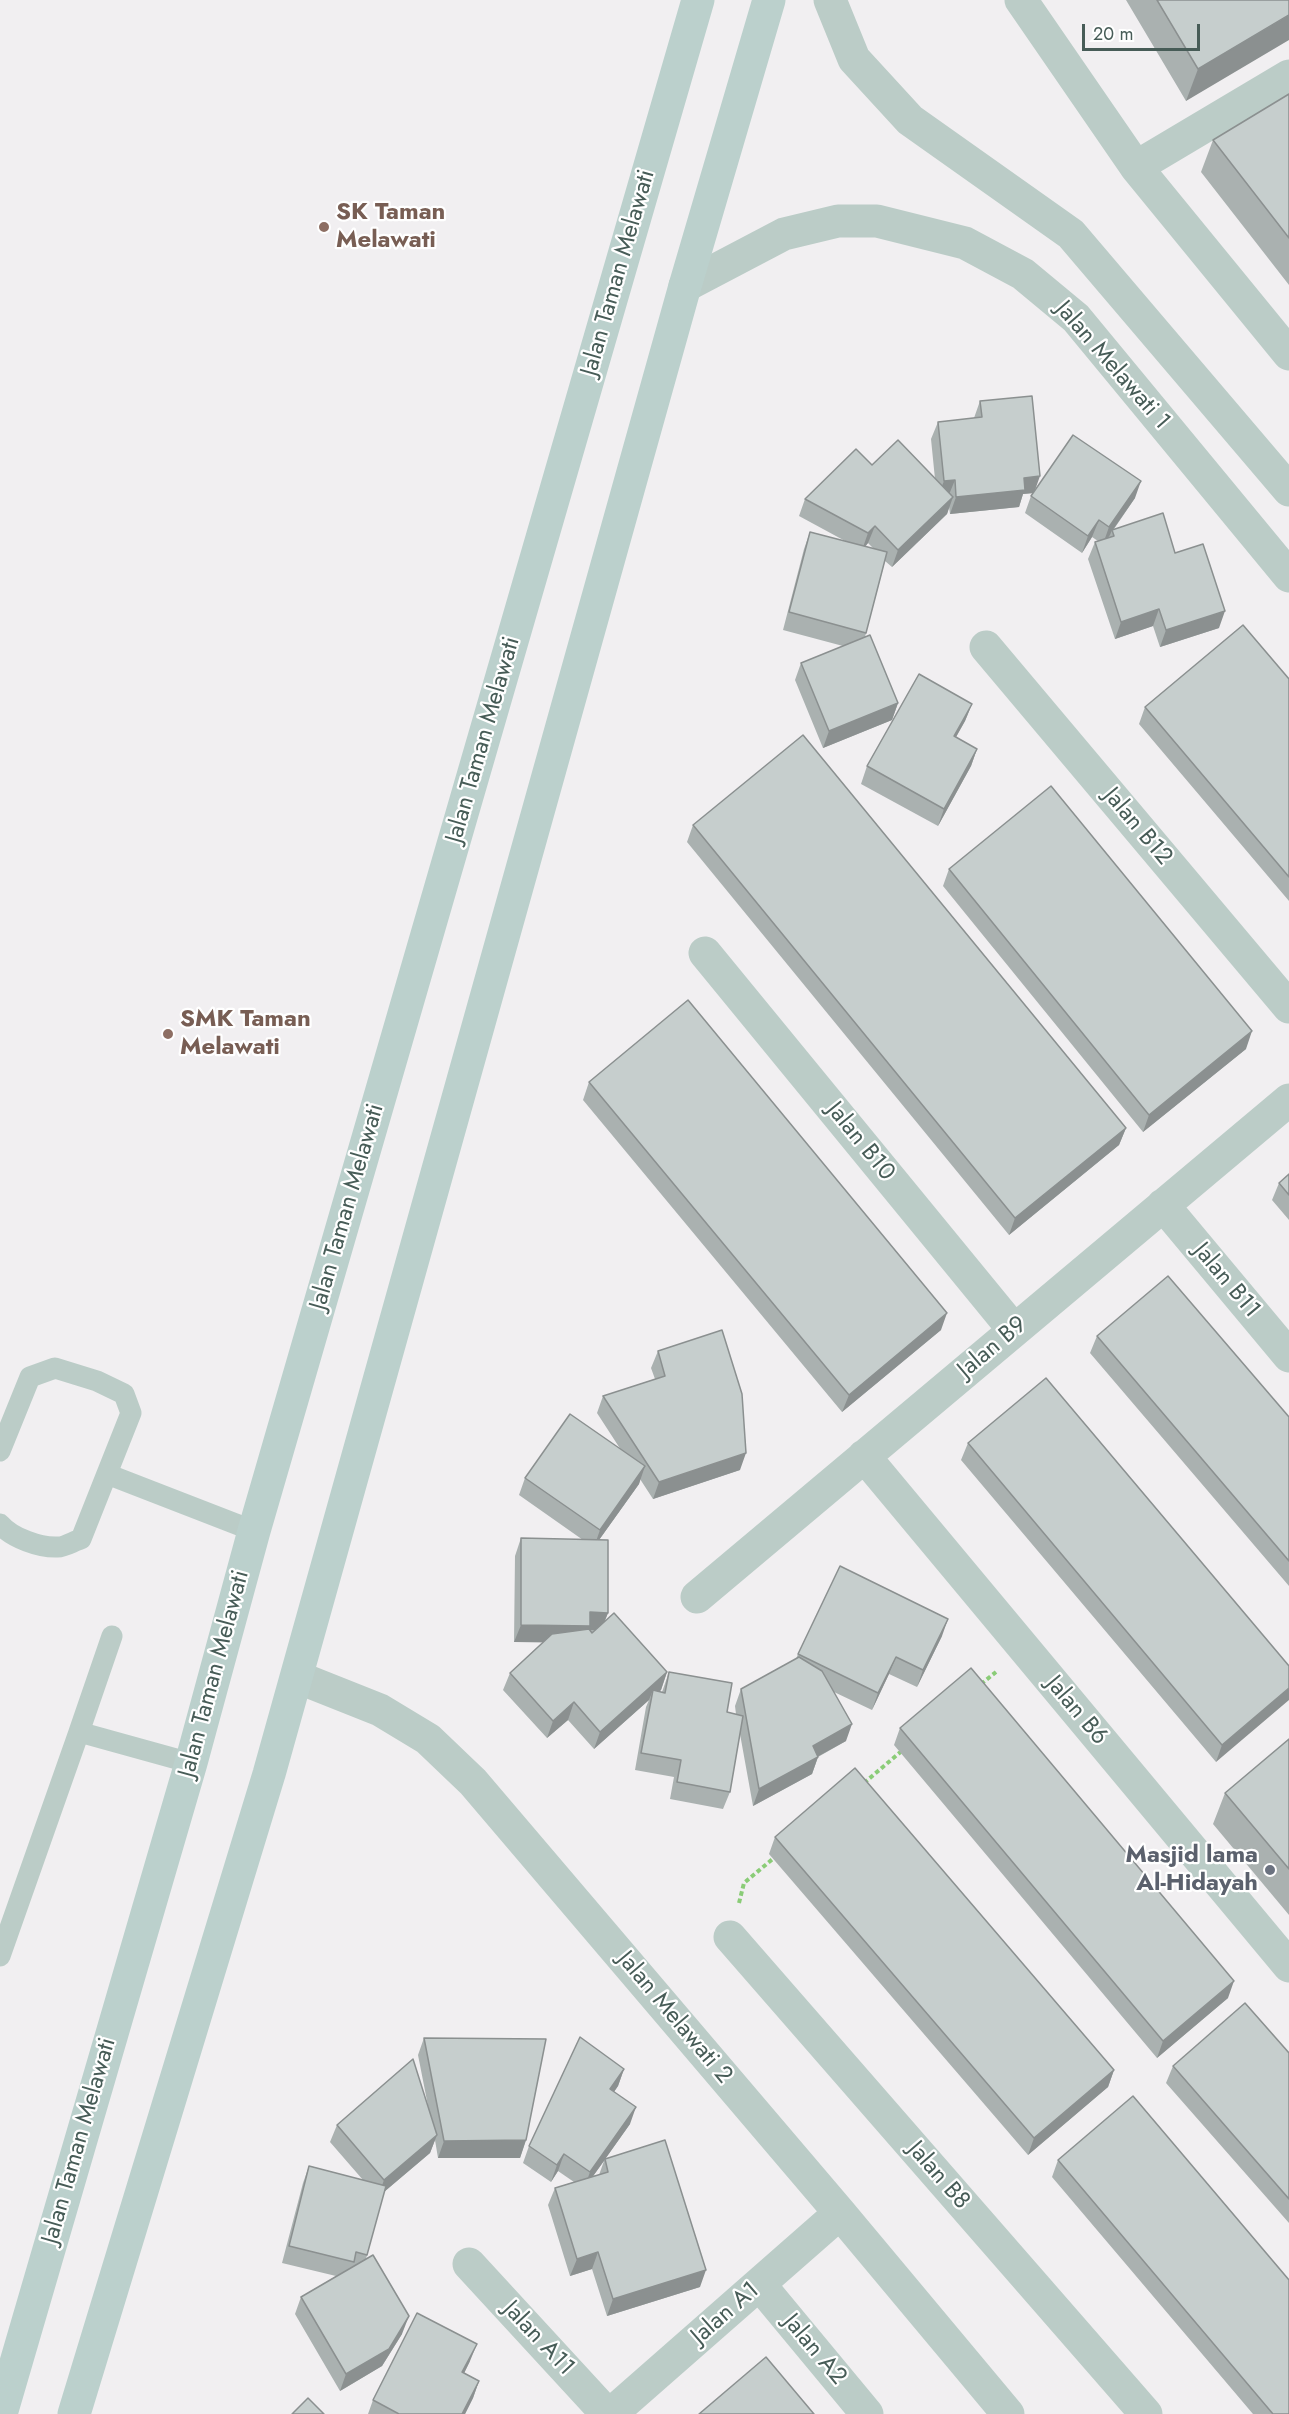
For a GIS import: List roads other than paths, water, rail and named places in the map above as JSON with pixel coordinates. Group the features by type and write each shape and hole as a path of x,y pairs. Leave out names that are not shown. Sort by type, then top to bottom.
{"main road":[{"name":"Jalan Taman Melawati","path":"1,2414 191,1763 254,1531 698,0"},
{"path":"74,2414 297,1677 685,286 770,0"}],"street":[{"path":"830,0 854,59 910,120 1071,234 1289,490"},
{"path":"1021,0 1136,167 1286,345"},
{"path":"1136,167 1289,76"},
{"name":"Jalan Melawati 1","path":"685,286 784,234 838,221 877,221 965,243 1023,274 1076,318 1289,576"},
{"name":"Jalan B12","path":"986,647 1289,1007"},
{"name":"Jalan B10","path":"705,953 1014,1330"},
{"name":"Jalan B9","path":"696,1597 1289,1100"},
{"name":"Jalan B11","path":"1163,1205 1289,1356"},
{"name":"Jalan B6","path":"864,1456 1289,1966"},
{"name":"Jalan Melawati 2","path":"297,1677 380,1710 428,1739 473,1782 1008,2414"},
{"name":"Jalan B8","path":"730,1937 1146,2414"},
{"name":"Jalan A1","path":"609,2414 760,2285 840,2213"},
{"name":"Jalan A11","path":"470,2264 609,2414"},
{"name":"Jalan A2","path":"760,2285 867,2414"}],"lane":[{"path":"0,1451 30,1377 55,1368 97,1381 124,1394 131,1413 81,1539 60,1547 37,1544 6,1531 0,1524"},
{"path":"107,1474 254,1531"},
{"path":"0,1956 112,1636"},
{"path":"79,1732 191,1763"}],"place":[{"name":"SK Taman Melawati","path":"324,227"},
{"name":"SMK Taman Melawati","path":"168,1034"},
{"name":"Masjid lama Al-Hidayah","path":"1270,1870"}]}
